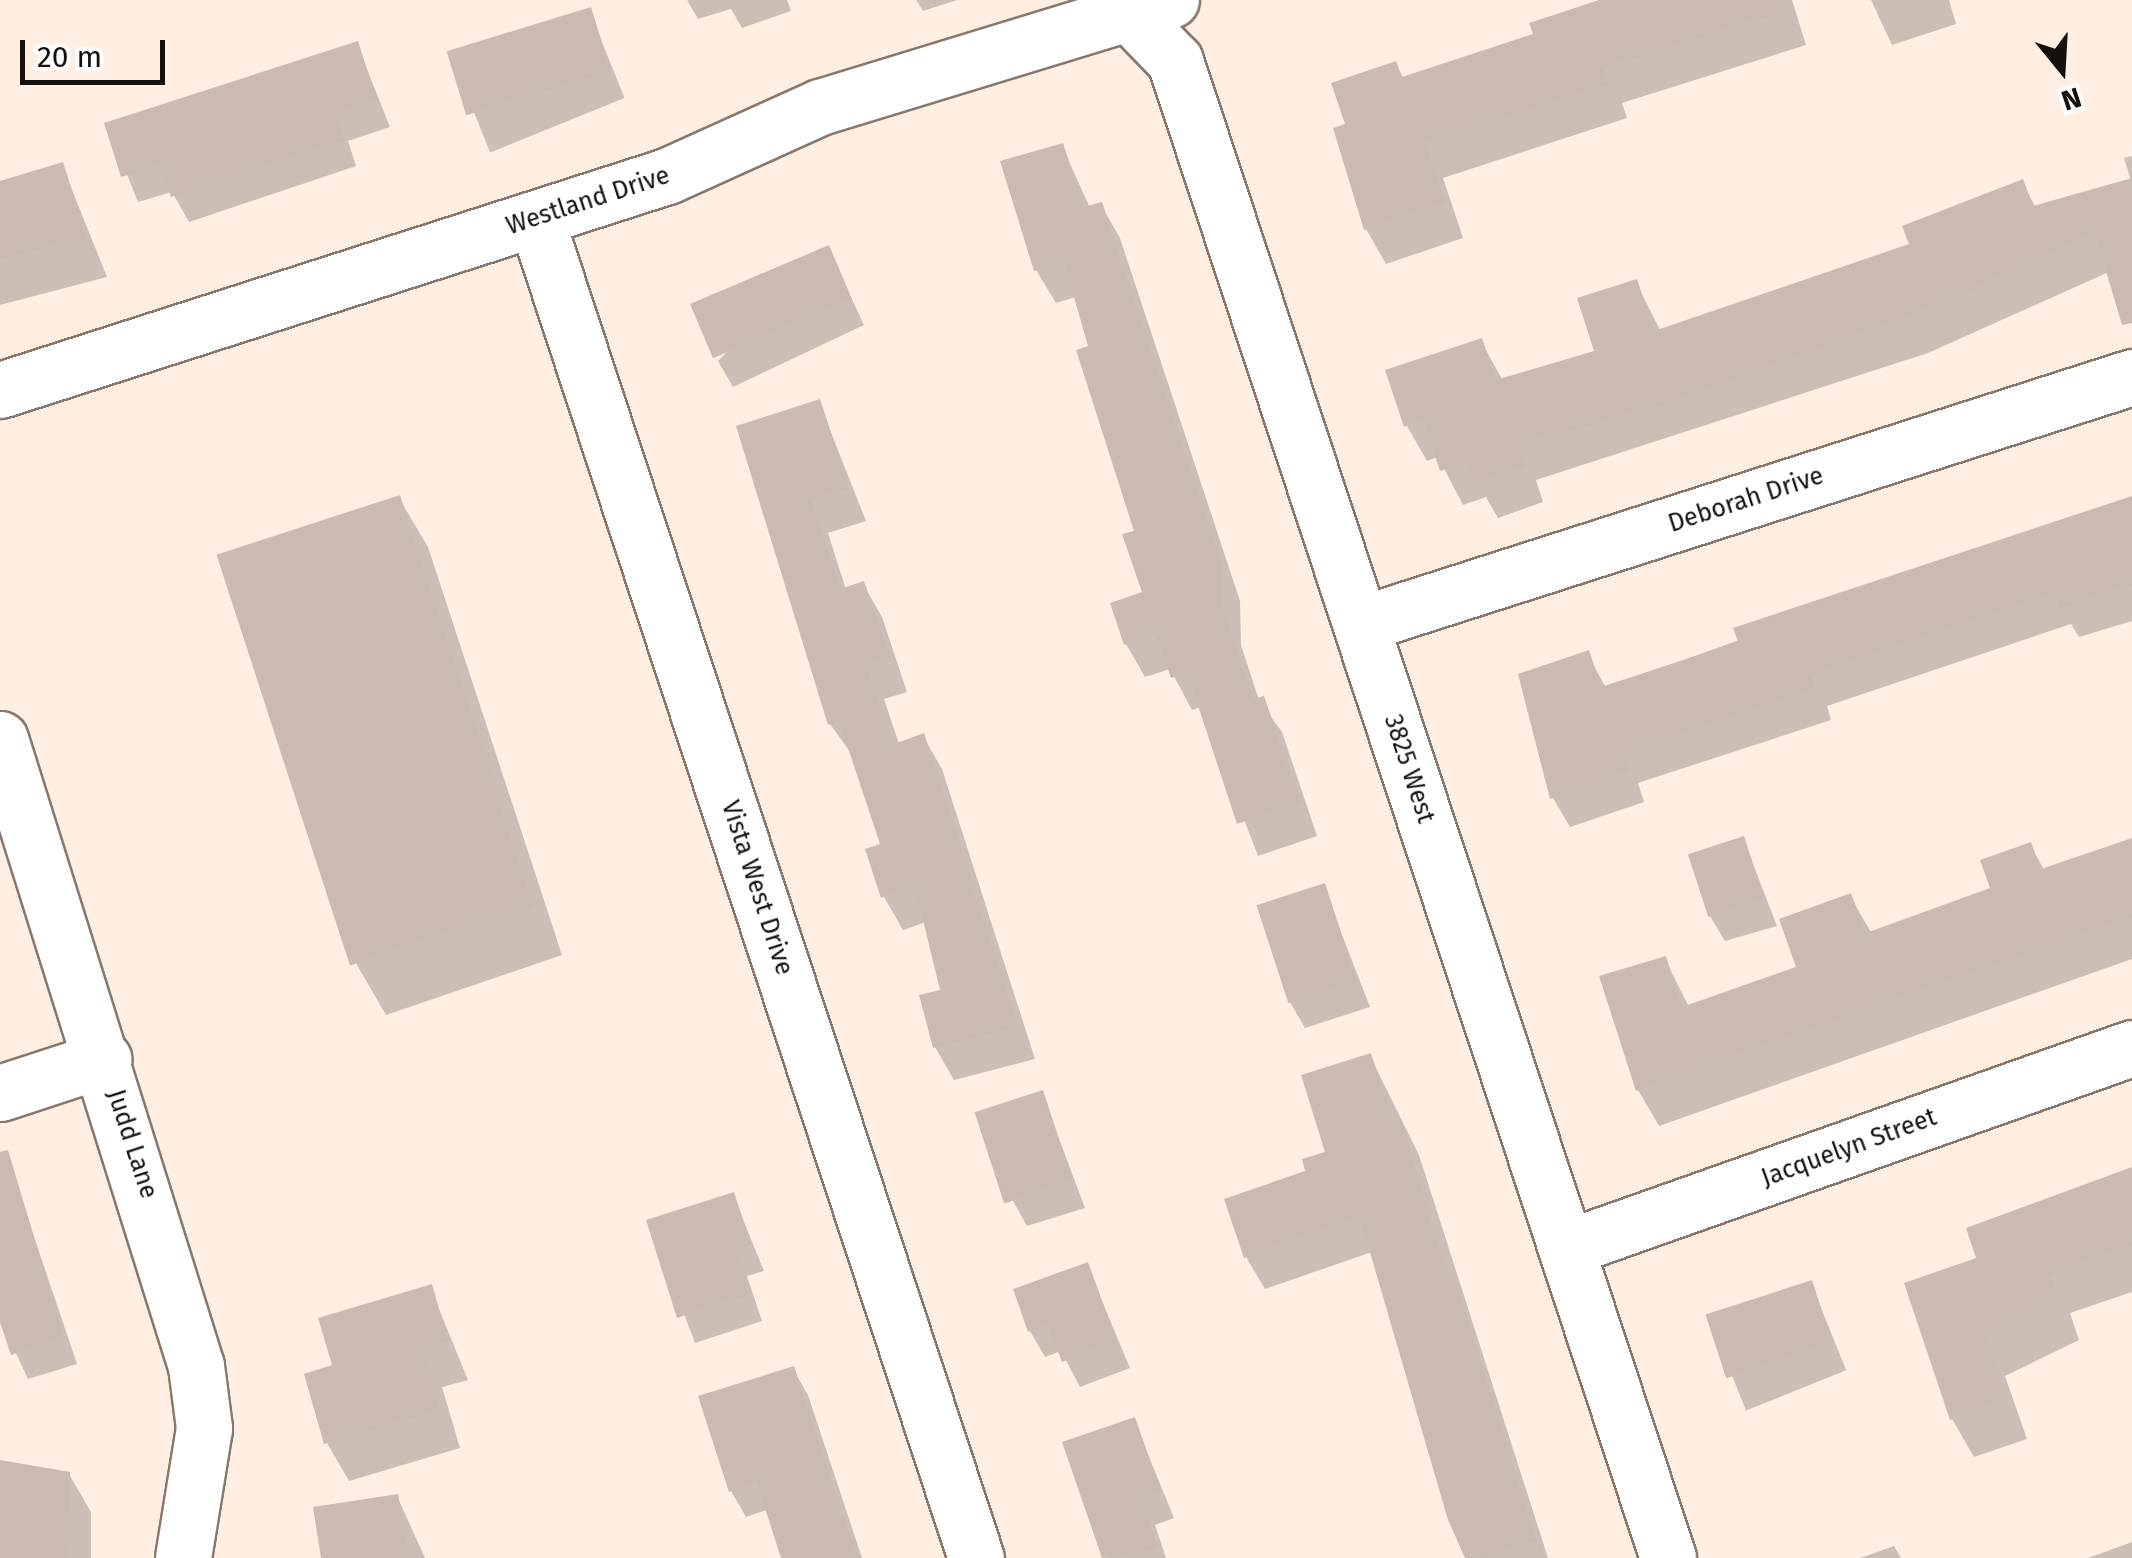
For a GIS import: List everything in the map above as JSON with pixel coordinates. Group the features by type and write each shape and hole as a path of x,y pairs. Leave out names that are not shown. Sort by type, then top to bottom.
{"street":[{"name":"Westland Drive","path":"0,390 667,176 820,107 1138,4"},
{"name":"3825 West","path":"1138,4 1175,61 1668,1558"},
{"name":"Vista West Drive","path":"536,219 976,1558"},
{"name":"Deborah Drive","path":"1361,624 2132,377"},
{"name":"Judd Lane","path":"0,739 104,1059 196,1366 204,1428 182,1558"},
{"name":"Jacquelyn Street","path":"1566,1248 2132,1048"},
{"path":"0,1093 104,1059"}],"building":[{"path":"1599,0 1792,0 1793,9 1604,68 1610,84 1425,144 1445,203 1364,230 1333,128 1345,124 1331,83 1396,61 1402,77 1533,34 1529,23"},
{"path":"591,7 611,71 466,115 447,51"},
{"path":"358,41 377,101 335,115 344,140 171,197 162,165 121,177 104,123"},
{"path":"1063,143 1084,207 1102,202 1223,565 1223,609 1253,699 1264,696 1300,802 1237,824 1187,672 1171,678 1156,634 1124,645 1110,603 1142,592 1122,534 1134,531 1076,350 1088,346 1064,262 1034,271 1000,161"},
{"path":"63,162 87,238 0,259 0,181"},
{"path":"2132,178 2132,323 2122,325 2095,234 1908,318 1671,403 1518,445 1525,467 1475,484 1468,462 1440,471 1423,420 1404,427 1385,370 1482,338 1496,380 1594,351 1577,298 1637,279 1654,331 1909,244 1902,226 2023,179 2033,206"},
{"path":"829,245 852,299 713,358 690,304"},
{"path":"820,399 849,488 811,500 840,589 864,581 890,658 867,666 894,744 924,733 1018,1026 933,1048 919,995 940,990 915,887 881,898 865,849 880,844 839,721 828,725 736,426"},
{"path":"400,495 533,906 350,965 216,555"},
{"path":"2132,496 2132,586 2059,609 2055,595 1812,676 1816,690 1623,753 1629,772 1550,799 1518,674 1589,650 1601,687 1738,642 1733,628"},
{"path":"1744,836 1764,899 1708,917 1688,854"},
{"path":"2132,838 2132,918 1636,1091 1599,976 1666,956 1682,1007 1796,967 1779,919 1851,893 1866,933 1990,888 1980,860 2031,842 2041,869"},
{"path":"1325,883 1357,981 1288,1003 1257,905"},
{"path":"1371,1053 1393,1122 1401,1119 1448,1278 1455,1276 1536,1541 1481,1558 1465,1558 1448,1520 1360,1218 1244,1258 1224,1199 1305,1171 1302,1159 1325,1152 1301,1075"},
{"path":"1043,1090 1073,1181 1004,1204 975,1112"},
{"path":"8,1150 64,1337 11,1355 0,1322 0,1152"},
{"path":"2132,1167 2132,1246 2050,1275 2059,1301 1985,1337 2006,1401 1950,1420 1904,1283 1976,1258 1966,1228"},
{"path":"734,1192 751,1244 735,1250 749,1295 677,1318 646,1220"},
{"path":"1088,1262 1117,1342 1062,1362 1048,1325 1028,1332 1013,1289"},
{"path":"1812,1280 1833,1344 1726,1378 1705,1315"},
{"path":"432,1284 448,1341 422,1349 440,1410 324,1444 304,1374 332,1365 318,1318"},
{"path":"794,1366 859,1558 781,1558 757,1483 729,1492 698,1396"},
{"path":"1135,1417 1161,1492 1142,1499 1158,1548 1102,1558 1062,1442"},
{"path":"0,1460 70,1472 68,1558 0,1558"},
{"path":"398,1494 409,1558 321,1558 313,1507"}]}
